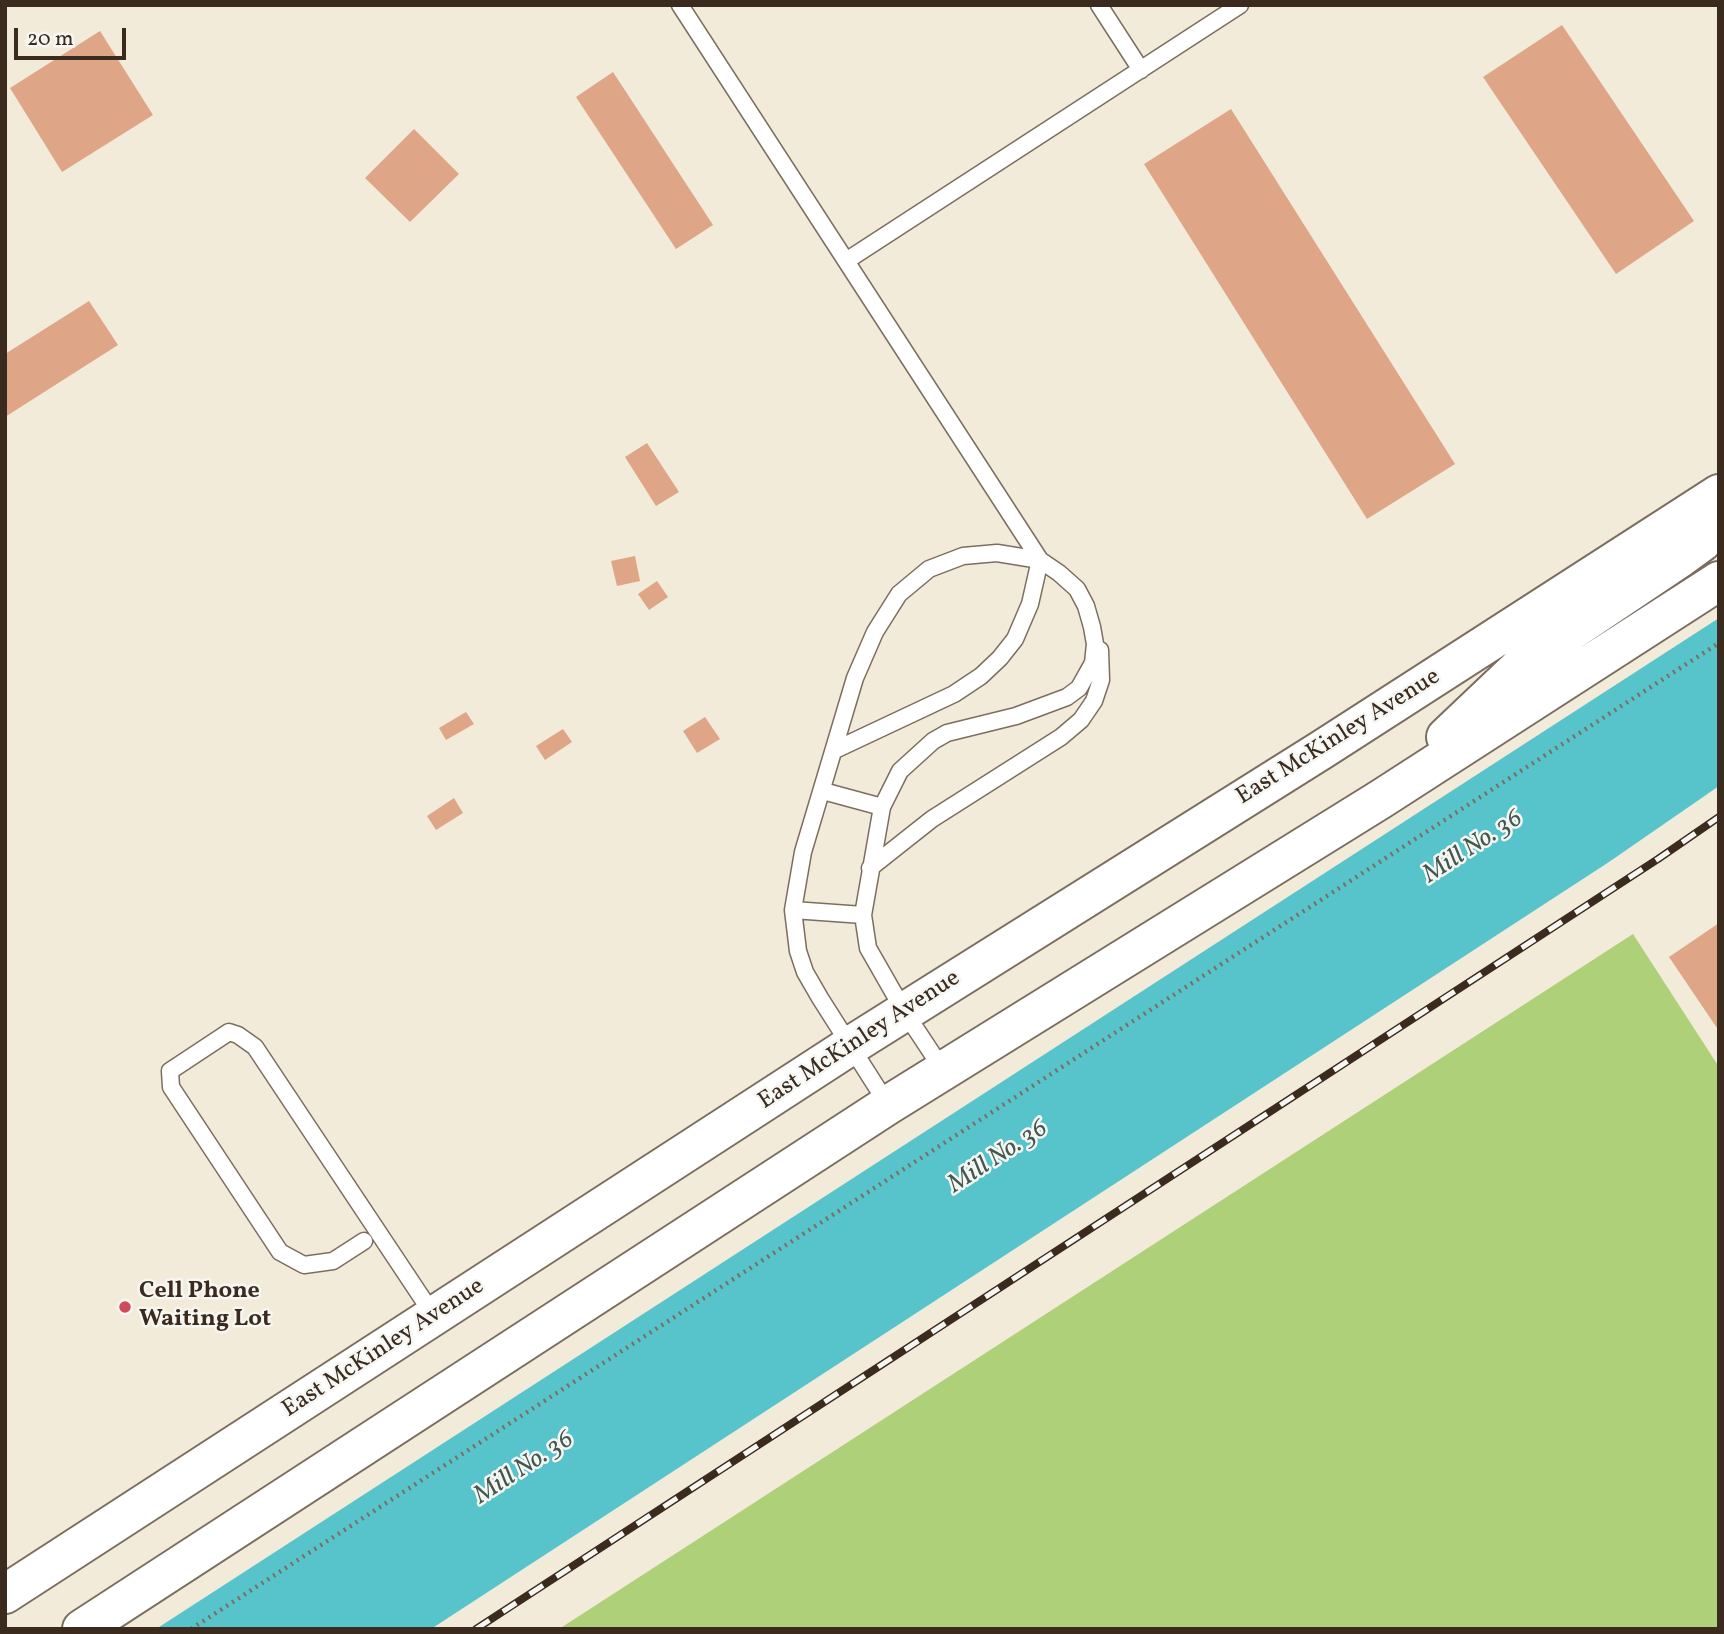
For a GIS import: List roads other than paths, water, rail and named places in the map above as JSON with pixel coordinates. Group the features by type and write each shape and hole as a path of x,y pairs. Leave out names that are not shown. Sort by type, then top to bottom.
{"main road":[{"name":"East McKinley Avenue","path":"5,1594 904,1011 1323,749 1719,494"},
{"path":"1381,799 1524,662 1681,558 1702,542 1719,522"},
{"path":"82,1629 888,1105 1381,799 1719,581"}],"lane":[{"path":"680,5 1040,560 1077,590 1086,606 1102,654 1101,680 1094,701 1081,720 1061,737 932,818 870,868"},
{"path":"1099,5 1141,70"},
{"path":"846,261 1141,70 1216,12 1240,5"},
{"path":"888,1105 805,972 798,951 793,910 803,852 855,678 875,632 899,594 929,569 962,556 997,553 1040,560"},
{"path":"835,750 954,694 981,676 1015,639 1030,604 1040,560"},
{"path":"943,1070 904,1011 868,948 863,915 882,807 901,772 933,741 947,733 1016,716 1054,703 1079,688 1093,663 1095,645 1092,627"},
{"path":"823,791 882,807"},
{"path":"793,910 863,915"},
{"path":"364,1241 333,1261 304,1265 280,1252 171,1087 170,1071 229,1032 255,1047 434,1316"}],"water":[{"name":"Mill No. 36","path":"1719,618 1719,786 1609,862 431,1629 156,1629"}],"railway":[{"path":"476,1629 1719,817"}],"place":[{"name":"Cell Phone Waiting Lot","path":"125,1307"}]}
